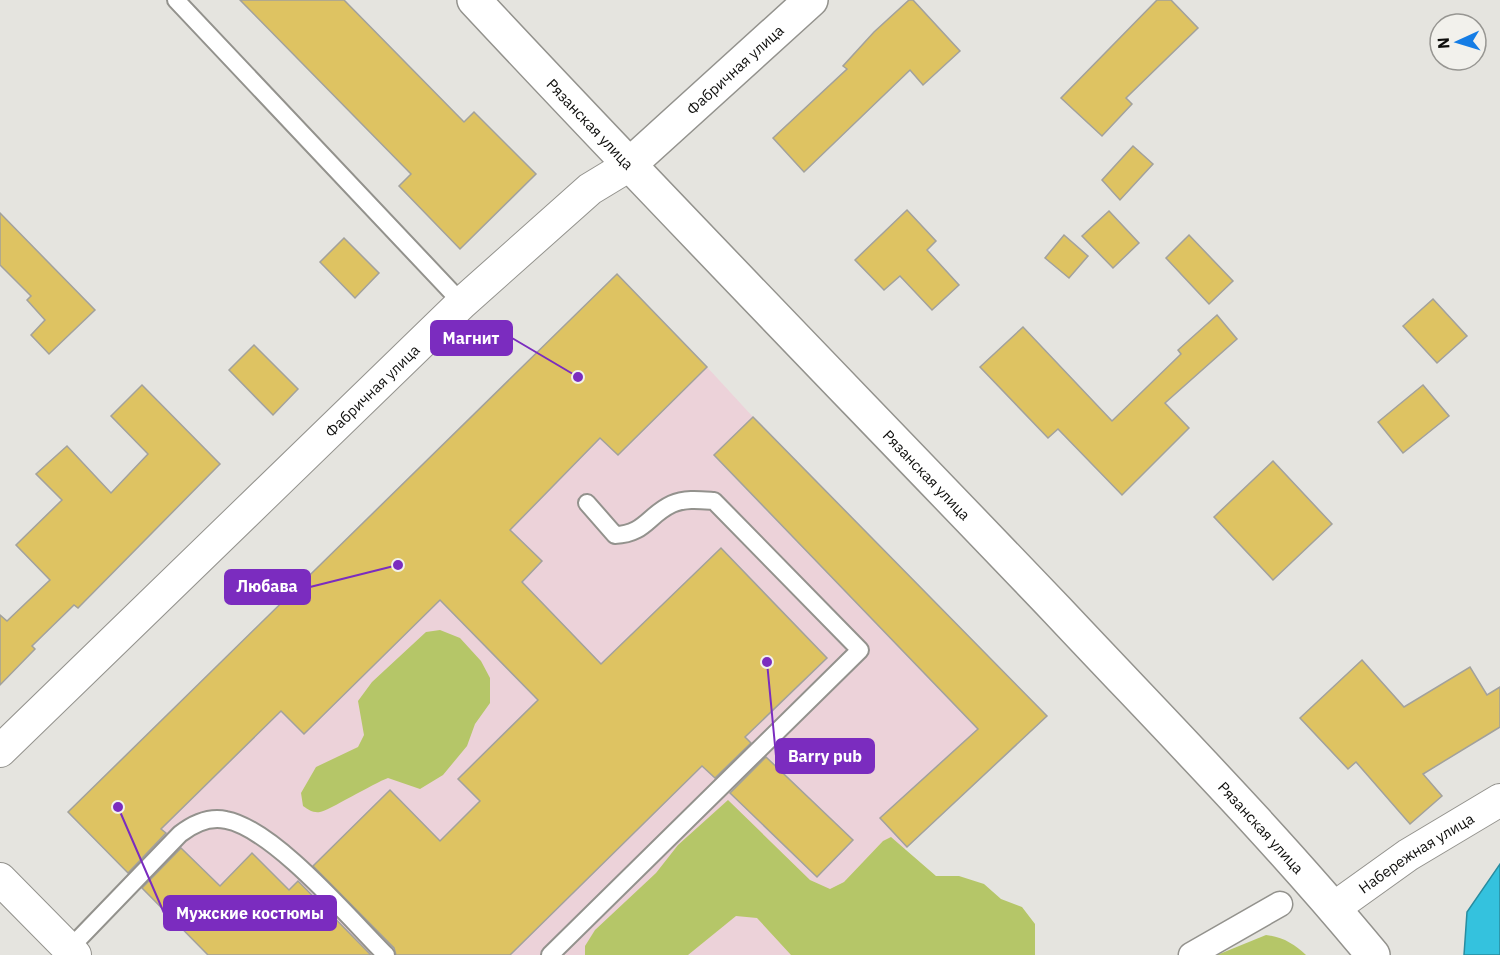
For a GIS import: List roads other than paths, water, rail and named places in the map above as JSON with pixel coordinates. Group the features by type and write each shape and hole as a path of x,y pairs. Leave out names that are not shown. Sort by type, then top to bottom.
{"main road":[{"name":"Рязанская улица","path":"474,0 628,166 845,387 1243,807 1373,955"},
{"name":"Фабричная улица","path":"628,166 811,0"}],"street":[{"name":"Фабричная улица","path":"0,751 462,303 590,189 628,166"},
{"name":"Набережная улица","path":"1338,913 1408,855 1500,800"},
{"path":"0,879 72,952"},
{"path":"1191,955 1281,904"}],"lane":[{"path":"176,0 462,303"},
{"path":"550,955 860,650 714,501 695,500 672,504 631,534 615,535 587,503"},
{"path":"72,952 180,834 197,822 224,819 245,825 276,845 386,955"}],"water":[{"path":"1500,864 1500,955 1464,955 1467,912"}],"place":[{"name":"Магнит","path":"578,377"},
{"name":"Любава","path":"398,565"},
{"name":"Barry pub","path":"767,662"},
{"name":"Мужские костюмы","path":"118,807"}]}
